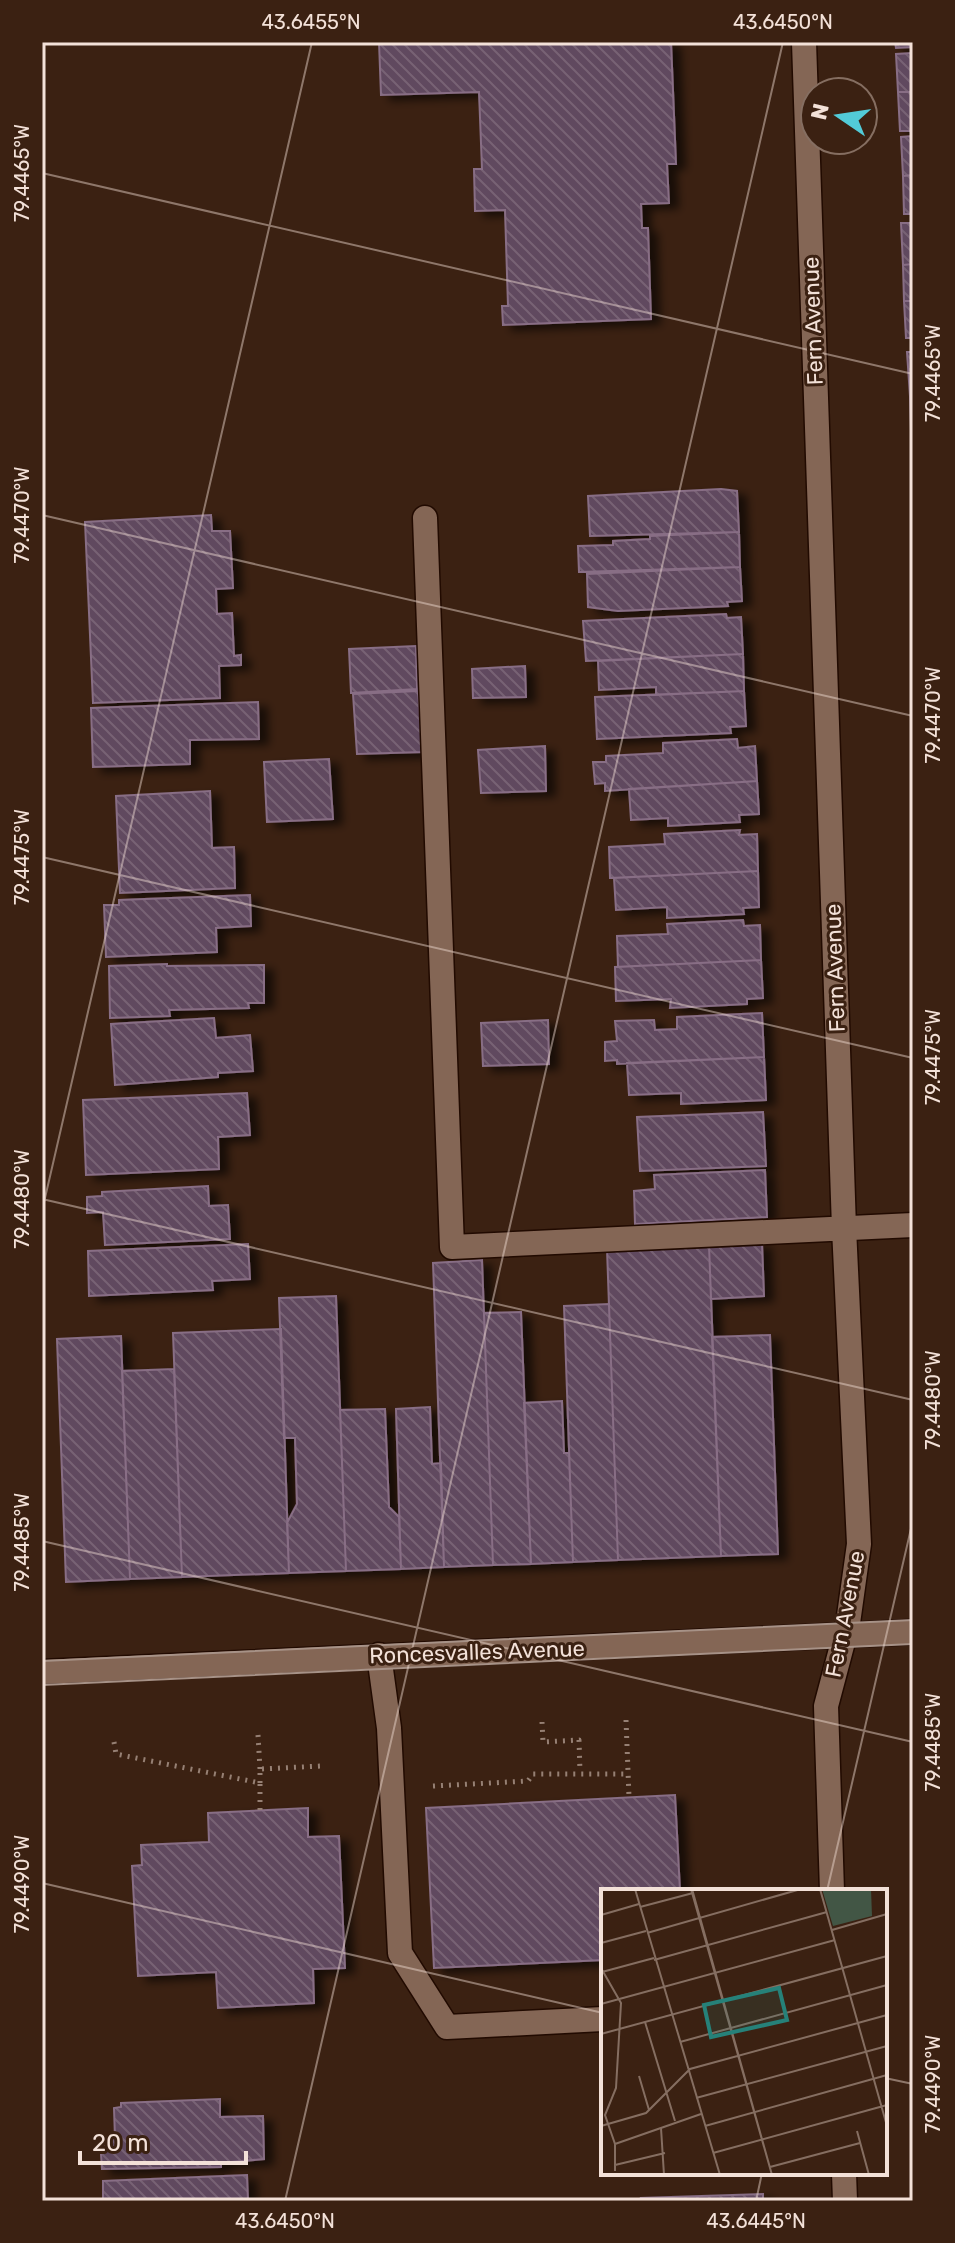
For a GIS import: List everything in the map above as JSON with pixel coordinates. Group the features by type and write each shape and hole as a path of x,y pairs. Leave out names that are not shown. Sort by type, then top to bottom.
{"street":[{"name":"Fern Avenue","path":"804,42 844,1228 859,1544 845,1635 826,1706 832,1889"},
{"path":"425,518 452,1247 913,1225"},
{"name":"Roncesvalles Avenue","path":"42,1672 913,1632"},
{"path":"379,1655 389,1728 400,1953 447,2027 601,2019"},
{"path":"844,2175 845,2201"}],"path":[{"path":"626,1720 629,1797"},
{"path":"542,1722 543,1742 579,1740 580,1772"},
{"path":"258,1735 260,1810"},
{"path":"114,1742 116,1754 260,1783"},
{"path":"260,1769 322,1766"},
{"path":"392,1788 528,1781 533,1774 627,1774"}],"building":[{"path":"379,42 671,42 676,164 667,164 669,203 641,204 642,228 648,228 651,319 503,325 502,306 508,306 505,210 475,211 474,169 482,169 479,92 381,95"},
{"path":"895,42 913,42 913,47 896,48"},
{"path":"913,53 913,92 898,92 896,54"},
{"path":"898,92 913,92 913,131 900,131"},
{"path":"913,136 913,175 903,176 901,137"},
{"path":"913,175 913,214 904,214 903,176"},
{"path":"901,223 913,223 913,264 903,265"},
{"path":"913,264 913,301 904,301 903,265"},
{"path":"904,301 913,301 913,338 906,338"},
{"path":"907,352 913,352 913,396 910,396"},
{"path":"910,396 913,396 913,429 911,429"},
{"path":"721,489 737,491 739,532 590,536 588,496"},
{"path":"211,515 212,531 230,531 233,588 216,589 217,614 232,613 234,656 241,655 241,665 219,666 220,698 93,703 85,522"},
{"path":"739,532 740,567 579,572 578,546 613,545 613,541 650,539 650,536"},
{"path":"740,567 742,601 727,602 728,606 618,611 588,607 587,574"},
{"path":"726,614 727,618 741,617 743,654 586,661 583,621"},
{"path":"416,646 417,689 351,693 349,649"},
{"path":"743,654 744,691 656,695 656,687 599,690 598,661"},
{"path":"525,666 526,697 473,698 472,669"},
{"path":"418,691 423,752 357,754 353,694"},
{"path":"744,691 746,726 730,727 731,733 597,739 595,697"},
{"path":"258,702 259,739 190,740 190,764 93,767 91,708"},
{"path":"737,739 738,748 755,746 757,781 605,791 605,783 595,784 593,762 606,762 606,756 663,753 663,743"},
{"path":"545,746 546,791 481,793 478,750"},
{"path":"329,759 333,819 267,822 264,762"},
{"path":"757,781 759,814 739,815 740,822 668,826 668,818 631,820 629,789"},
{"path":"210,791 212,848 234,847 235,888 120,893 116,796"},
{"path":"740,830 739,835 757,834 758,871 610,878 609,847 665,844 664,834"},
{"path":"758,871 759,907 743,908 744,914 667,918 667,907 616,910 614,878"},
{"path":"250,895 251,926 216,928 217,952 106,957 104,905 119,905 119,900"},
{"path":"743,920 744,926 760,925 761,960 618,967 617,936 668,934 667,924"},
{"path":"761,960 763,998 747,999 747,1004 670,1008 671,999 616,1001 615,967"},
{"path":"264,965 264,1003 248,1003 249,1008 169,1010 170,1016 110,1018 109,966"},
{"path":"762,1013 764,1057 617,1064 617,1060 605,1061 605,1042 617,1041 615,1021 654,1020 655,1030 677,1029 677,1017"},
{"path":"214,1018 216,1038 250,1035 253,1071 218,1073 218,1077 115,1085 111,1024"},
{"path":"548,1020 549,1064 483,1066 481,1023"},
{"path":"764,1057 766,1100 681,1104 681,1093 629,1095 627,1063"},
{"path":"247,1093 250,1135 218,1137 219,1169 86,1175 83,1100"},
{"path":"763,1112 766,1166 640,1171 637,1117"},
{"path":"765,1170 767,1217 635,1224 634,1191 655,1189 654,1175"},
{"path":"208,1186 209,1206 228,1205 230,1239 105,1245 103,1212 87,1213 87,1197 102,1196 102,1192"},
{"path":"762,1243 764,1296 711,1299 709,1245"},
{"path":"248,1244 250,1279 212,1281 213,1290 89,1296 88,1251"},
{"path":"709,1245 721,1556 618,1560 607,1249"},
{"path":"482,1260 493,1565 444,1567 433,1263"},
{"path":"336,1296 346,1571 289,1573 287,1523 297,1504 295,1438 284,1438 279,1298"},
{"path":"609,1304 618,1560 573,1562 564,1306"},
{"path":"521,1312 531,1564 493,1565 484,1313"},
{"path":"281,1329 289,1573 182,1577 173,1333"},
{"path":"770,1335 778,1554 721,1556 712,1337"},
{"path":"121,1336 130,1579 66,1582 57,1339"},
{"path":"174,1369 182,1577 130,1579 122,1371"},
{"path":"562,1401 564,1453 569,1453 573,1562 531,1564 524,1403"},
{"path":"430,1407 432,1464 441,1463 444,1567 401,1569 396,1409"},
{"path":"385,1409 389,1507 399,1517 401,1569 346,1571 340,1410"},
{"path":"675,1795 680,1889 601,1889 601,1960 434,1968 426,1808"},
{"path":"308,1808 308,1837 339,1836 345,1968 313,1969 314,2003 218,2008 216,1972 138,1976 132,1866 142,1865 141,1845 209,1842 208,1813"},
{"path":"220,2099 220,2117 263,2116 264,2159 221,2163 221,2167 102,2169 100,2139 115,2138 114,2108 121,2107 121,2103"},
{"path":"247,2175 248,2201 103,2201 103,2181"},
{"path":"763,2194 763,2201 642,2201 641,2198"}],"tram line":[{"path":"42,1661 913,1620"},
{"path":"42,1685 913,1644"}]}
